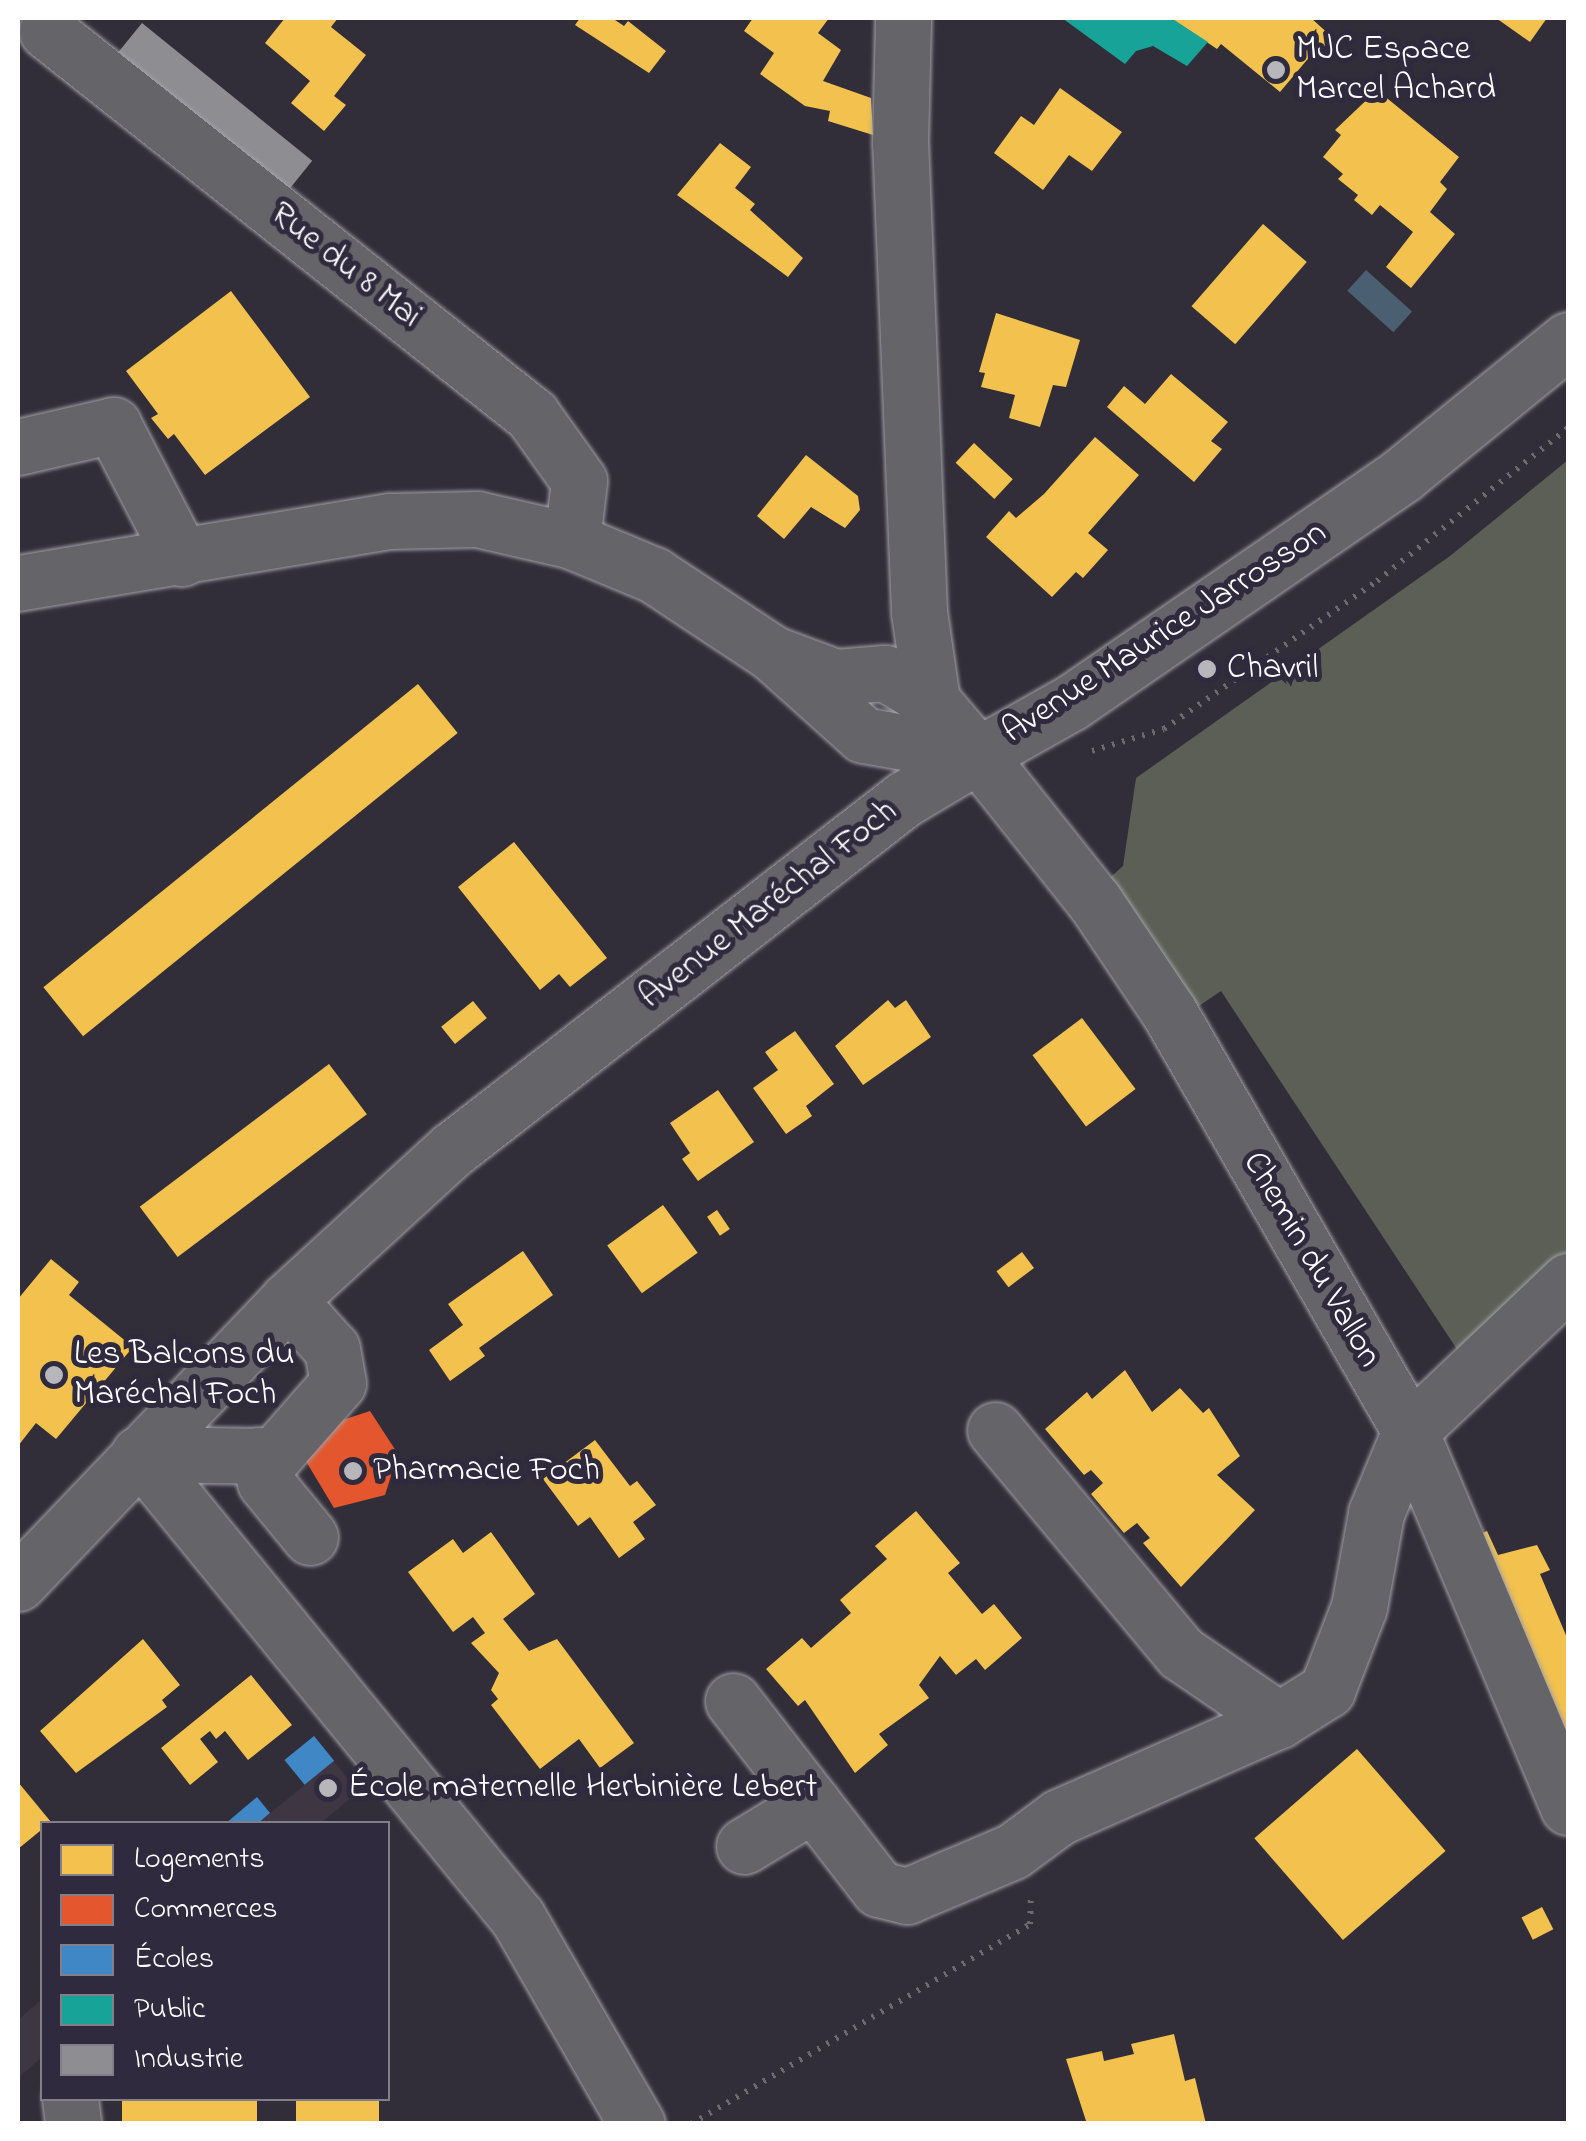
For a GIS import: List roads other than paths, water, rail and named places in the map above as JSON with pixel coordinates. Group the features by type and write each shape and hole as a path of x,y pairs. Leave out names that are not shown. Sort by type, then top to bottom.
{"street":[{"path":"903,18 900,144 919,612 932,701"},
{"name":"Rue du 8 Mai","path":"47,30 532,414 579,481 572,541"},
{"name":"Avenue Maurice Jarrosson","path":"978,755 1072,702 1402,476 1568,340"},
{"path":"18,447 113,426 182,558"},
{"path":"18,583 390,521 477,519 572,541 654,575 772,654 863,735 978,755"},
{"path":"772,654 835,677 885,673 932,701 978,755"},
{"name":"Avenue Maréchal Foch","path":"21,1572 288,1300 453,1149 904,800 978,755"},
{"name":"Chemin du Vallon","path":"978,755 1095,902 1168,1012 1410,1431 1568,1807"},
{"path":"733,1702 879,1889 908,1896 1032,1836 1059,1817 1278,1720 1327,1690 1359,1608 1376,1513 1410,1431 1568,1281"},
{"path":"139,1454 274,1456 338,1383 332,1349 288,1300"},
{"path":"995,1430 1180,1654 1278,1720"},
{"path":"139,1454 518,1918 637,2124"},
{"path":"258,1455 265,1482 310,1537"},
{"path":"744,1846 813,1804"}],"water":[{"path":"1366,270 1412,311 1393,332 1347,291"}],"place":[{"name":"MJC Espace Marcel Achard","path":"1276,70"},
{"name":"Chavril","path":"1207,669"},
{"name":"Les Balcons du Maréchal Foch","path":"54,1375"},
{"name":"Pharmacie Foch","path":"353,1471"},
{"name":"École maternelle Herbinière Lebert","path":"328,1788"}]}
